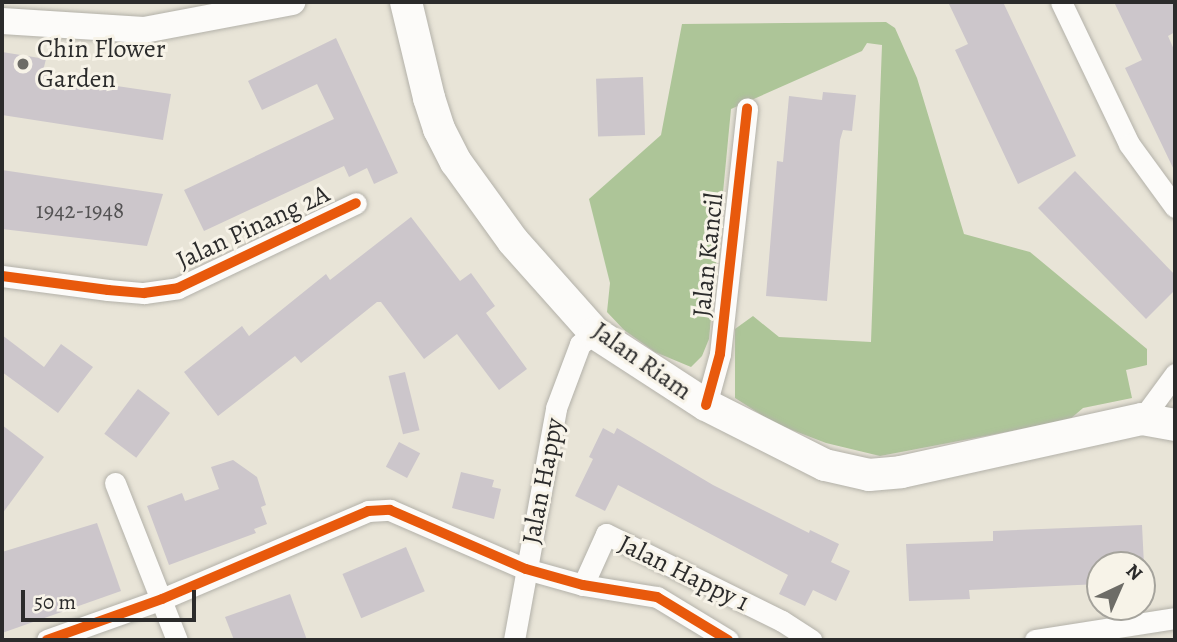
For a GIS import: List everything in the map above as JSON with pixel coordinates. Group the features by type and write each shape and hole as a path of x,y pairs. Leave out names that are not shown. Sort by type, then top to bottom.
{"main road":[{"name":"Jalan Riam","path":"407,2 429,98 456,162 513,241 595,333 706,405 825,466 869,475 901,472 1142,419 1175,425"}],"street":[{"path":"2,21 144,30 292,2"},
{"path":"1061,2 1129,144 1175,207"},
{"name":"Jalan Kancil","path":"706,405 720,354 747,108"},
{"name":"Jalan Pinang 2A","path":"2,276 144,293 177,288 356,203"},
{"name":"Jalan Happy","path":"514,640 556,408 580,344 595,333"},
{"path":"1142,419 1175,374"},
{"path":"115,482 177,640"},
{"name":"Jalan Happy 1","path":"47,640 162,599 368,512 390,510 526,569 583,585 657,597 728,640"},
{"name":"Jalan Happy 1","path":"583,585 606,534 782,621 811,640"},
{"path":"1035,640 1175,618"}],"green space":[{"path":"886,22 895,28 917,78 964,234 1030,252 1147,349 1147,365 1126,370 1132,398 1083,408 1069,420 880,456 826,443 774,423 735,398 735,329 753,316 779,337 871,342 882,45 867,43 862,51 731,109 709,339 702,356 691,367 655,352 624,330 607,312 610,283 589,199 661,135 682,24"}],"building":[{"path":"948,2 1003,2 1076,156 1018,184 955,50 968,44"},
{"path":"1114,2 1175,2 1175,32 1168,36 1175,52 1175,172 1125,68 1142,60"},
{"path":"336,38 398,173 374,184 367,168 349,177 344,166 204,231 184,190 334,119 317,84 262,110 248,81"},
{"path":"2,52 46,59 42,75 171,94 163,140 2,115"},
{"path":"643,77 645,135 598,137 596,79"},
{"path":"823,92 856,95 852,131 843,130 840,140 827,301 766,296 777,161 783,162 789,96 822,100"},
{"path":"2,170 163,194 147,246 2,229"},
{"path":"1075,171 1175,275 1175,290 1146,319 1038,208"},
{"path":"411,217 460,281 471,273 495,306 486,313 527,369 499,390 457,334 424,359 381,302 377,302 301,363 295,356 218,416 184,372 242,326 249,336 326,274 330,280"},
{"path":"2,335 44,367 61,344 93,367 58,413 2,372"},
{"path":"405,372 420,430 403,434 389,376"},
{"path":"138,389 170,413 136,458 104,434"},
{"path":"2,425 44,457 2,514"},
{"path":"603,428 614,434 617,428 713,485 809,533 810,530 839,544 831,562 850,571 836,601 813,590 805,606 779,594 788,575 618,485 605,511 575,496 593,459 589,457"},
{"path":"399,442 420,453 407,478 386,467"},
{"path":"233,460 257,477 266,505 261,507 267,524 254,529 256,533 169,565 147,506 182,493 185,501 219,489 211,467"},
{"path":"461,472 494,480 492,487 501,489 494,519 452,508"},
{"path":"97,523 121,591 2,633 2,552"},
{"path":"1142,525 1143,551 1086,551 1086,585 969,590 970,599 909,601 906,544 993,541 993,531"},
{"path":"406,547 425,591 361,618 342,574"},
{"path":"290,594 307,640 234,640 225,617"}],"cycle path":[{"path":"706,405 720,354 747,108"},
{"path":"2,276 144,293 178,288 356,203"},
{"path":"47,640 162,599 368,511 390,510 526,569 583,585 657,597 728,640"}],"place":[{"name":"Chin Flower Garden","path":"23,64"}]}
